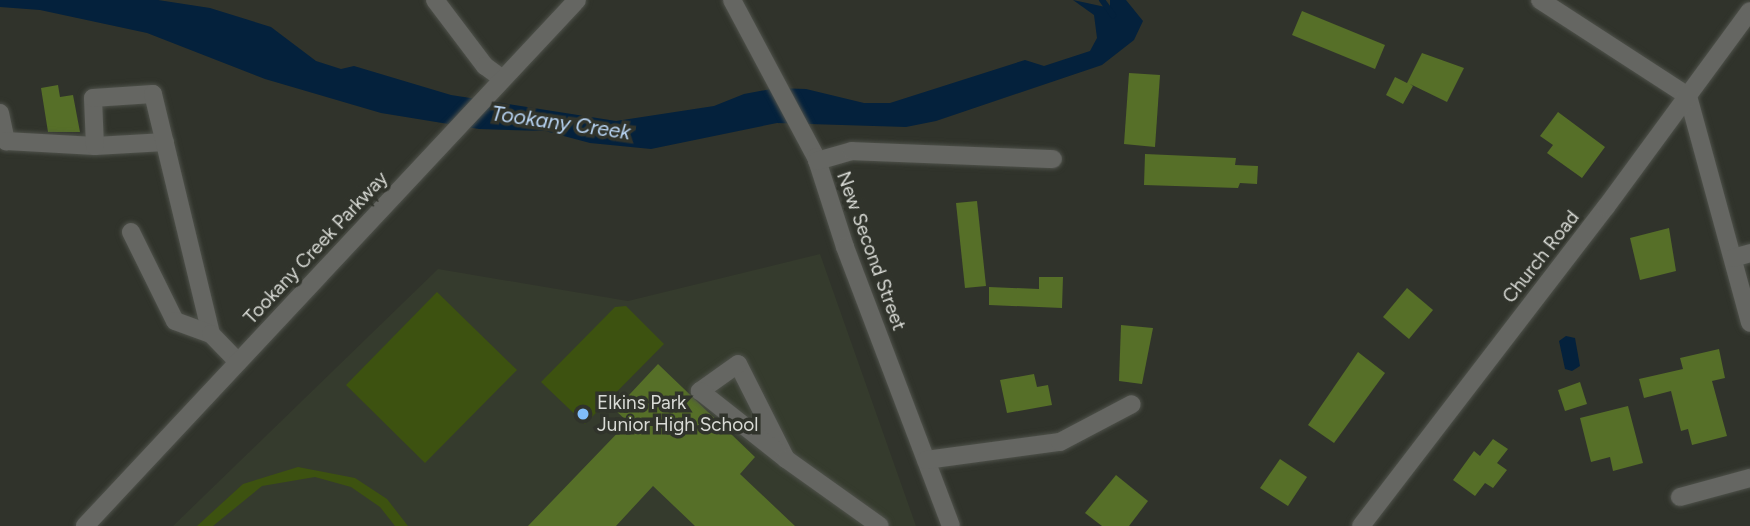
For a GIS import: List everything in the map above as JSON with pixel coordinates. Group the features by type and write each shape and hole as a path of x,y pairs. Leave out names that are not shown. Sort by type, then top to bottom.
{"street":[{"path":"435,0 499,85"},
{"name":"Tookany Creek Parkway","path":"85,526 577,0"},
{"name":"New Second Street","path":"732,0 776,78 816,159 951,526"},
{"path":"1540,0 1688,96 1741,256 1750,323"},
{"name":"Church Road","path":"1361,526 1750,11"},
{"path":"95,146 93,98 153,94 211,334"},
{"path":"0,113 6,141 95,146 165,142"},
{"path":"816,159 852,151 1053,159"},
{"path":"131,232 175,321 211,334 238,362"},
{"path":"786,459 738,364 700,391 786,459 880,526"},
{"path":"926,460 1060,442 1132,404"},
{"path":"1680,497 1750,478"}],"shaded area":[{"name":"Elkins Park Junior High School","path":"820,254 916,526 173,526 438,269 628,301"}],"green space":[{"path":"437,292 517,370 425,463 346,385"},
{"path":"626,306 664,344 585,424 541,382 615,307"},
{"path":"298,467 355,478 387,499 408,526 395,526 380,507 351,487 315,477 262,486 213,526 197,526 243,484"}],"water":[{"path":"0,0 158,0 210,8 271,27 316,61 341,69 354,66 451,95 616,121 714,106 744,94 776,88 806,89 864,103 890,103 1025,60 1044,66 1090,51 1097,38 1094,15 1073,0 1110,8 1110,0 1126,0 1143,21 1134,40 1102,65 936,121 906,127 777,123 651,149 590,143 545,131 479,129 381,113 265,79 147,33 40,10 0,7"},
{"path":"1566,336 1575,338 1580,366 1572,371 1565,369 1559,341"}],"building":[{"path":"1302,11 1385,45 1375,69 1292,35"},
{"path":"1422,53 1464,68 1447,102 1410,84 1413,86 1403,104 1386,95 1395,77 1407,83"},
{"path":"1129,73 1160,75 1155,147 1124,144"},
{"path":"58,85 60,97 73,95 80,132 48,132 41,88"},
{"path":"1558,112 1605,147 1582,178 1547,153 1553,145 1540,136"},
{"path":"1145,154 1236,158 1235,165 1258,166 1257,184 1240,183 1238,188 1144,185"},
{"path":"977,201 986,286 965,288 956,203"},
{"path":"1669,228 1676,271 1640,280 1630,238"},
{"path":"1039,277 1063,277 1062,308 989,305 989,287 1039,289"},
{"path":"1407,288 1433,310 1409,339 1383,317"},
{"path":"1121,325 1153,328 1142,384 1119,381"},
{"path":"1719,349 1725,378 1712,381 1727,436 1692,445 1688,429 1681,431 1671,391 1644,398 1639,379 1683,369 1680,358"},
{"path":"1358,352 1385,373 1334,443 1308,425"},
{"path":"658,364 755,457 740,474 795,526 695,526 653,486 616,526 528,526 628,422 615,410"},
{"path":"1034,374 1037,387 1048,385 1052,405 1007,413 1000,380"},
{"path":"1580,382 1587,404 1565,411 1558,390"},
{"path":"1628,406 1643,463 1613,471 1610,457 1591,462 1580,418"},
{"path":"1493,439 1508,449 1497,463 1507,470 1493,488 1485,483 1475,496 1453,480 1474,451 1480,456"},
{"path":"1280,459 1307,477 1288,506 1260,488"},
{"path":"1116,475 1148,501 1129,526 1102,526 1085,513"}],"waterway":[{"name":"Tookany Creek","path":"1102,0 1113,15"}],"place":[{"name":"Elkins Park Junior High School","path":"583,414"}]}
